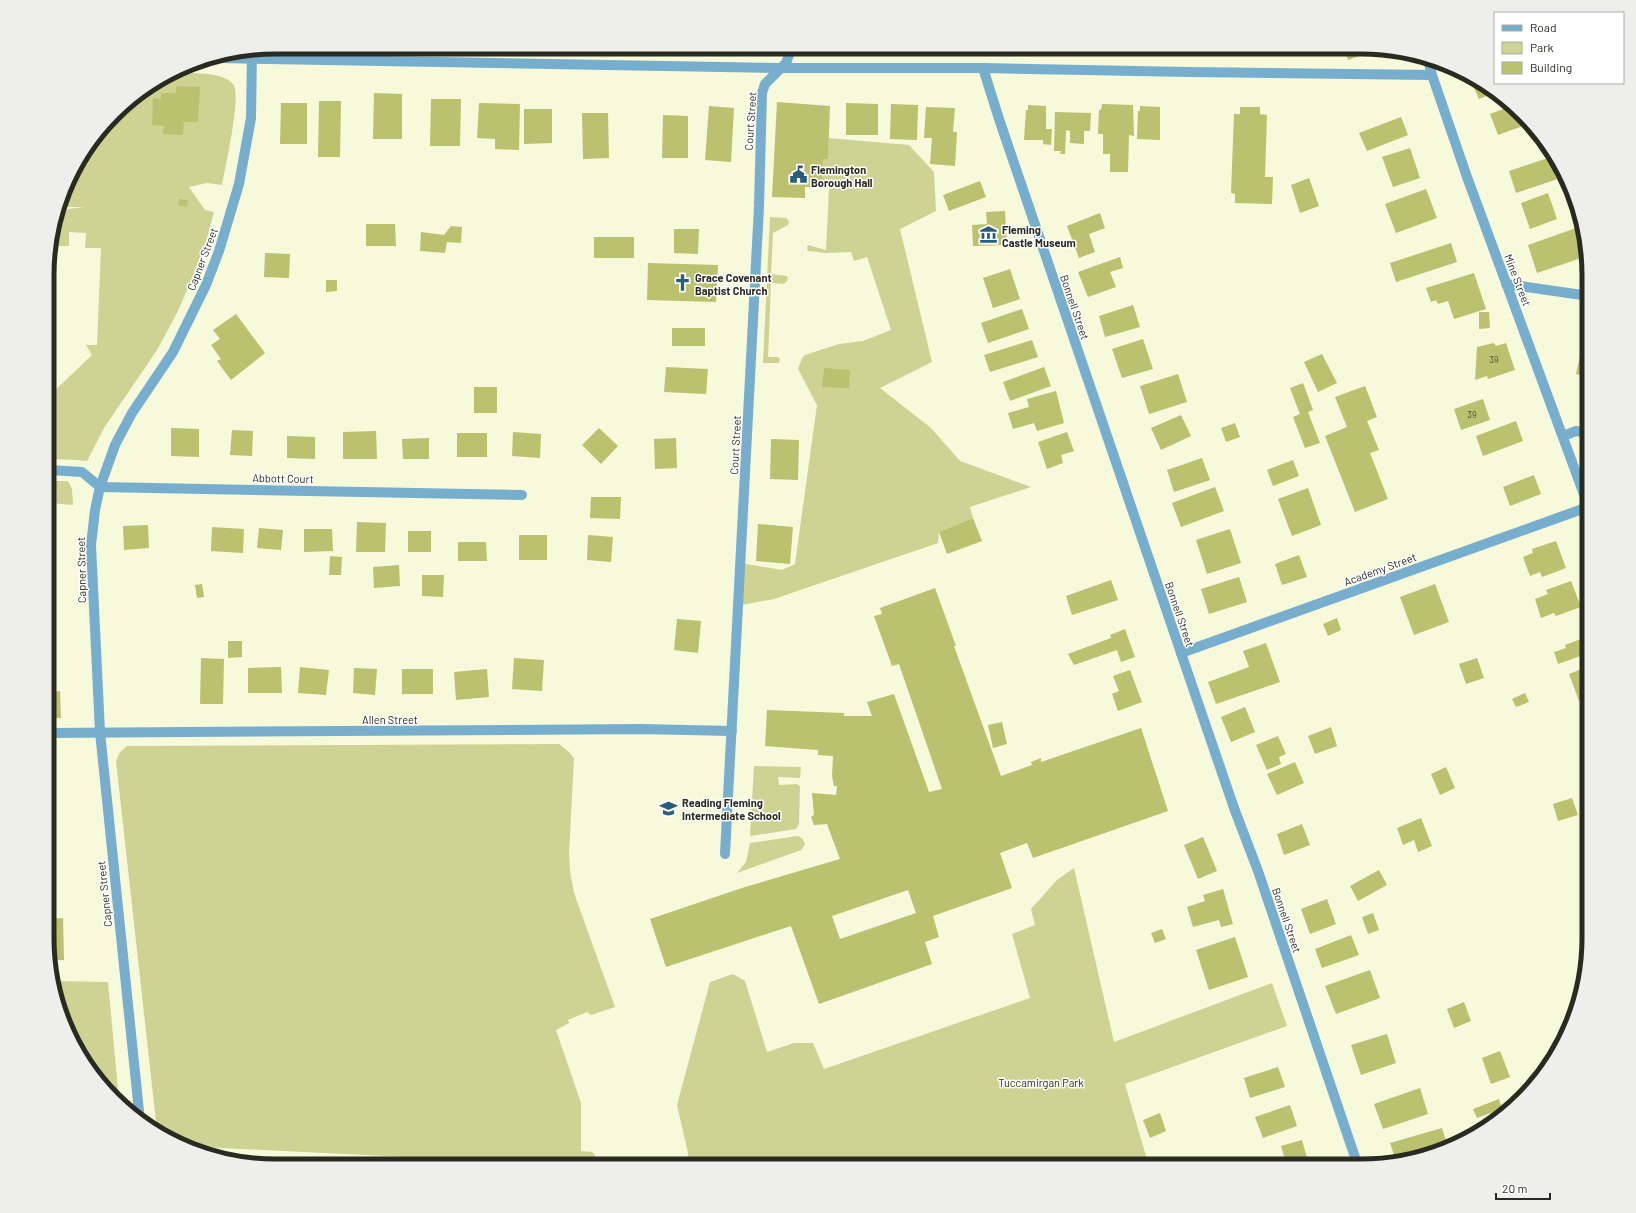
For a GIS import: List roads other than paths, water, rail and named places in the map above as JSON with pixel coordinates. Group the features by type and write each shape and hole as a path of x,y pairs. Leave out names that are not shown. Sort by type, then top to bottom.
{"street":[{"name":"Court Street","path":"725,854 759,206 761,102 765,84 786,63 789,54"},
{"name":"Capner Street","path":"139,1112 100,732 91,545 95,510 100,487 115,445 132,413 173,352 206,285 219,251 239,184 251,118 252,55"},
{"path":"253,55 780,68 983,68 1432,75"},
{"name":"Mine Street","path":"1429,65 1467,177 1582,490"},
{"name":"Bonnell Street","path":"983,68 1181,654 1234,808 1258,871 1356,1159"},
{"path":"1506,284 1582,295"},
{"path":"1563,436 1576,431 1582,432"},
{"path":"54,470 82,472 100,487"},
{"name":"Abbott Court","path":"100,487 522,495"},
{"name":"Academy Street","path":"1181,654 1582,509"},
{"name":"Allen Street","path":"54,733 641,729 732,731"}],"place":[{"name":"Flemington Borough Hall","path":"798,175"},
{"name":"Fleming Castle Museum","path":"989,235"},
{"name":"Grace Covenant Baptist Church","path":"682,283"},
{"name":"Reading Fleming Intermediate School","path":"669,808"}],"park label":[{"name":"Tuccamirgan Park","path":"1041,1082"}]}
